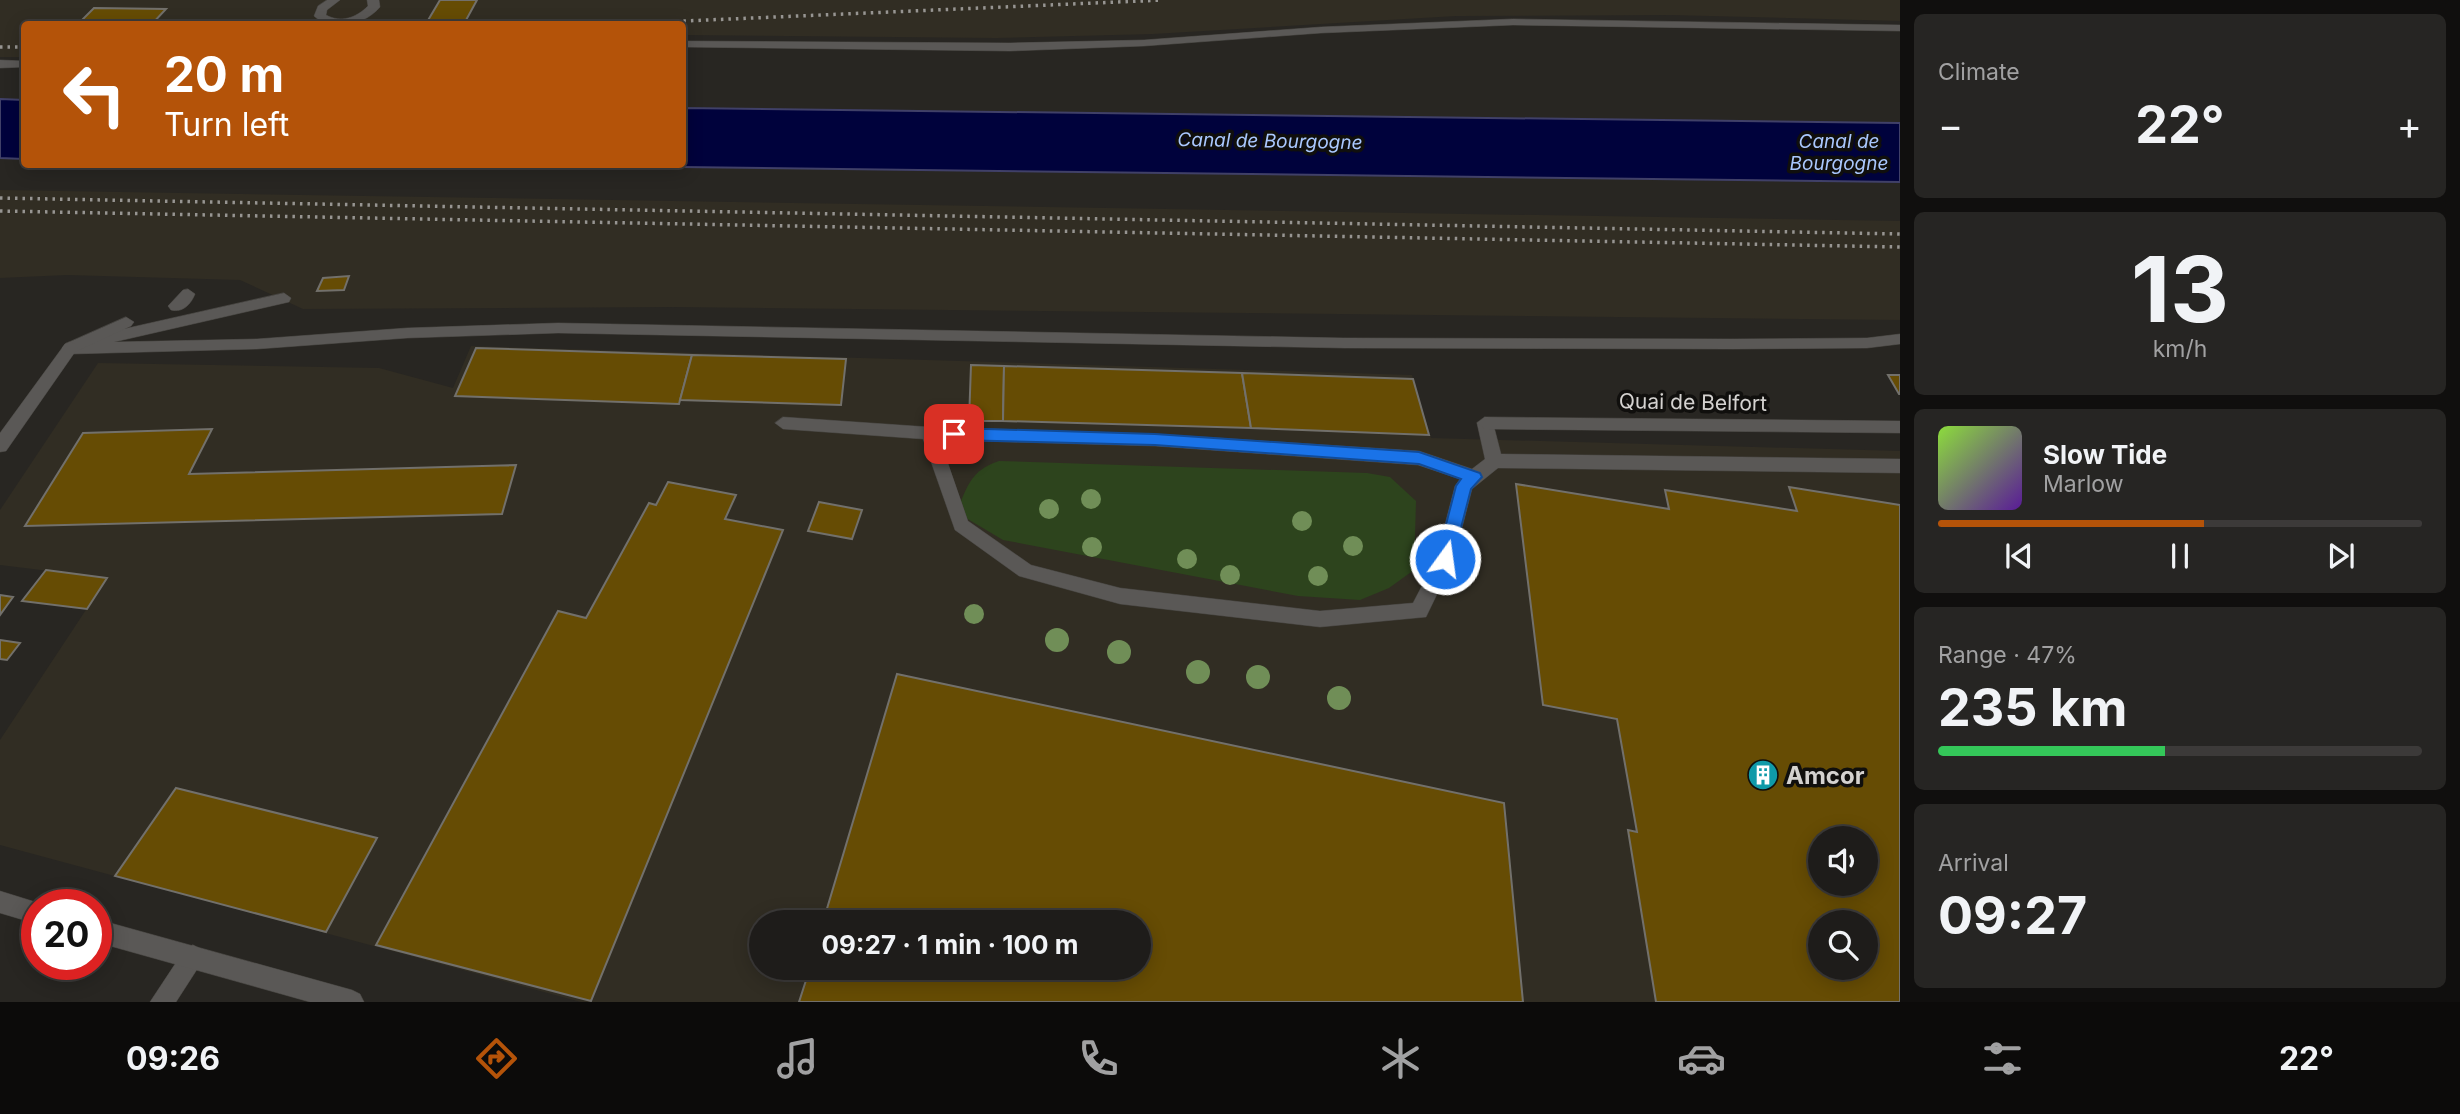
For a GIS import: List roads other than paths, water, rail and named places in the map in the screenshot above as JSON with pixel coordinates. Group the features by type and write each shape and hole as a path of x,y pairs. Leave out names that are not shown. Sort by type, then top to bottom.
{"street":[{"path":"333,21 323,19 320,12 334,0"},
{"path":"344,21 371,12 378,1"},
{"path":"686,44 1050,46 1513,22 1900,27"},
{"path":"0,64 21,64"},
{"path":"176,306 185,300 188,294"},
{"path":"70,348 124,332 284,298"},
{"path":"0,446 70,348 126,322"},
{"path":"70,348 257,344 407,333 558,328 1344,343 1746,344 1867,343 1900,339"},
{"path":"783,423 929,433 1155,440 1419,458 1474,477"},
{"name":"Quai de Belfort","path":"1494,461 1485,423 1900,427"},
{"path":"929,433 961,525 1026,571 1120,596 1320,619 1419,611 1445,559 1464,486 1494,461 1900,466"},
{"path":"0,902 21,908"},
{"path":"112,934 352,1002"},
{"path":"162,1002 193,957"}],"water":[{"path":"0,99 21,100 21,159 0,158"},
{"name":"Canal de Bourgogne","path":"686,108 1900,123 1900,182 686,167"}],"railway":[{"path":"684,21 1163,0"},
{"path":"0,47 21,47"},
{"path":"0,198 1900,234"},
{"path":"0,211 1900,247"}],"place":[{"name":"Amcor","path":"1763,775"}]}
